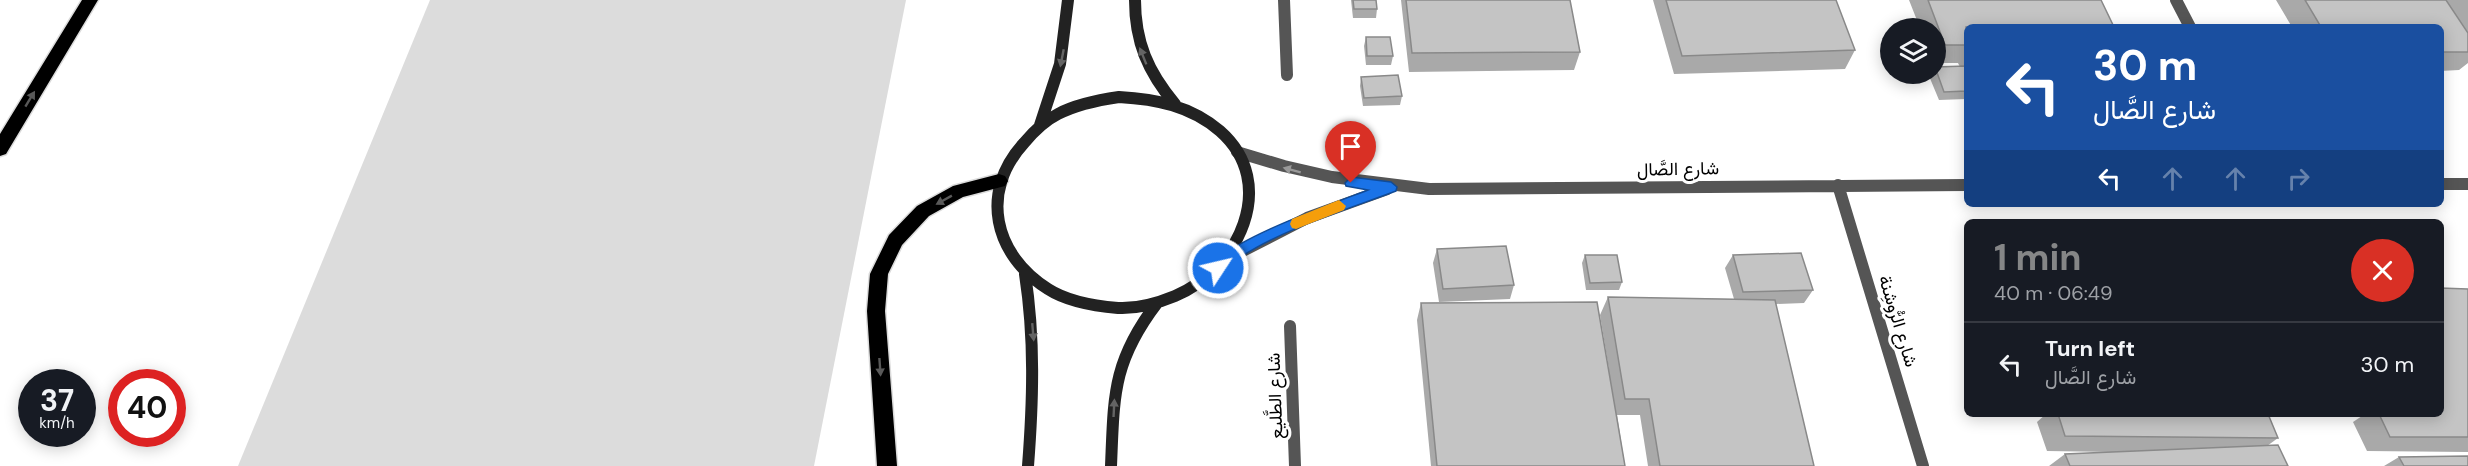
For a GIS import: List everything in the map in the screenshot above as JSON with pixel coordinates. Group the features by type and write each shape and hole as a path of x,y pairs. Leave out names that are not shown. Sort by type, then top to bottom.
{"highway":[{"path":"0,149 90,0"},
{"path":"887,466 876,311 879,274 895,240 923,211 959,191 999,182"}],"street":[{"path":"1040,125 1059,74 1064,49 1068,0"},
{"path":"1135,0 1137,39 1144,61 1156,84 1175,104"},
{"path":"1284,0 1287,75"},
{"path":"2176,0 2188,24"},
{"path":"1147,98 1175,104 1199,116 1221,132 1237,152 1248,183 1250,194 1248,216 1240,238 1227,259 1208,278 1192,288 1156,303 1121,308 1085,304 1052,292 1025,274 1005,246 996,213 999,182 1014,150 1040,125 1064,111 1091,102 1147,98"},
{"name":"شارع الصَّال","path":"1237,152 1312,175 1391,187 1429,189 1964,185"},
{"path":"2444,184 2468,184"},
{"name":"شارع الرُّوشِنة","path":"1838,185 1923,466"},
{"name":"شارع الصَّال","path":"1227,259 1307,218 1391,187"},
{"path":"1025,274 1034,330 1035,359 1028,466"},
{"path":"1111,466 1115,388 1120,364 1128,342 1156,303"},
{"name":"شارع الطَّليع","path":"1290,326 1295,466"}],"shaded area":[{"path":"430,0 906,0 814,466 238,466"}],"building":[{"path":"1353,0 1376,0 1377,9 1354,9"},
{"path":"1406,0 1570,0 1580,52 1412,53"},
{"path":"1666,0 1836,0 1855,50 1682,56"},
{"path":"1928,0 2101,0 2113,24 1964,24 1964,45 1946,45 1946,18 1935,18"},
{"path":"2305,0 2446,0 2468,33 2468,52 2444,52 2444,24 2319,24"},
{"path":"1366,37 1390,37 1393,56 1367,56"},
{"path":"1964,66 1964,91 1944,92 1941,84 1946,84 1946,67"},
{"path":"1398,75 1402,96 1364,98 1361,77"},
{"path":"1506,246 1514,285 1443,289 1437,249"},
{"path":"1801,253 1813,290 1743,292 1733,255"},
{"path":"1585,255 1617,255 1622,282 1590,283"},
{"path":"2444,288 2468,289 2468,437 2390,437 2380,417 2444,417"},
{"path":"1608,297 1775,300 1814,466 1660,466 1649,399 1625,399"},
{"path":"1597,302 1625,466 1437,466 1421,303"},
{"path":"2059,417 2269,417 2278,438 2065,436"},
{"path":"2278,445 2288,466 2070,466 2065,454"},
{"path":"2468,456 2468,466 2404,466 2399,457"}],"slow traffic":[{"path":"1296,224 1339,206"}],"route":[{"path":"1218,268 1227,259 1307,218 1391,187 1351,183"}]}
